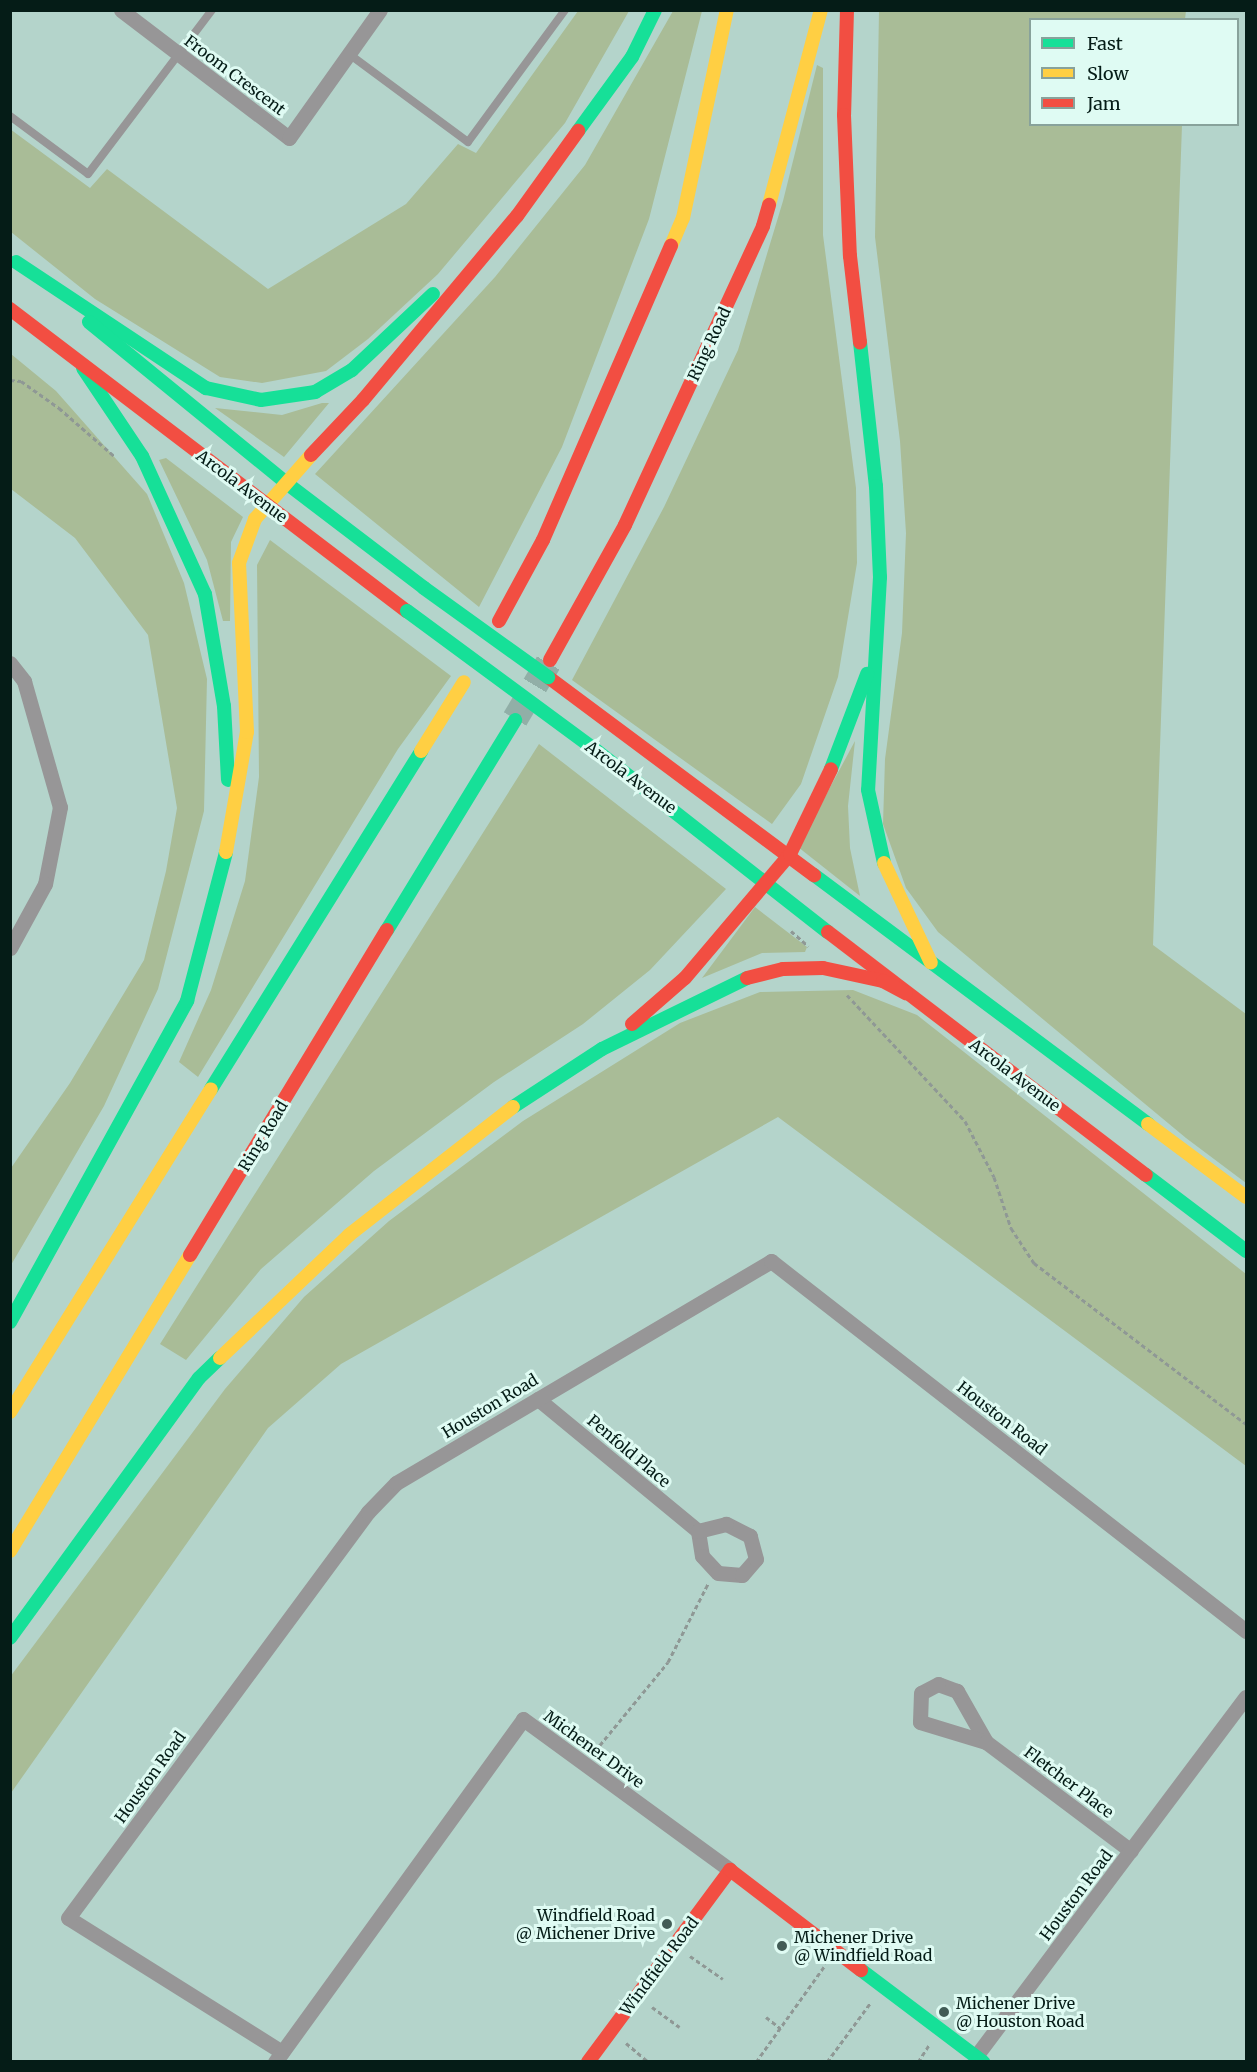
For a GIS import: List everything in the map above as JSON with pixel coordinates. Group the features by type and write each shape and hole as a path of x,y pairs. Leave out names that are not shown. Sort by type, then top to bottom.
{"main road":[{"path":"10,1322 187,1001 225,855 247,732 239,563 255,519 285,482 363,400 517,216 632,57 655,10"},
{"path":"499,621 543,540 683,219 727,10"},
{"name":"Ring Road","path":"550,660 625,525 763,226 821,10"},
{"path":"847,10 844,156 850,256 876,486 880,577 868,790 879,851 898,900 931,963"},
{"path":"13,260 206,388 261,400 315,392 352,370 517,216"},
{"name":"Arcola Avenue","path":"13,260 285,482 424,588 790,854 931,963 1246,1197"},
{"name":"Arcola Avenue","path":"10,309 83,368 593,748 769,883 906,993 1246,1251"},
{"path":"83,368 142,456 205,594 224,706 225,855"},
{"path":"602,1049 685,978 769,883 790,854 827,779 876,652"},
{"path":"10,1412 464,682"},
{"name":"Ring Road","path":"10,1551 514,720"},
{"path":"10,1638 199,1378 350,1235 496,1118 602,1049 740,980 783,969 835,970 883,981 906,993"},
{"name":"Windfield Road","path":"593,2060 611,2031 730,1870"},
{"name":"Michener Drive","path":"730,1870 979,2059"}],"street":[{"name":"Froom Crescent","path":"121,10 289,138 380,10"},
{"path":"10,663 24,681 60,807 45,884 16,922 10,948"},
{"name":"Houston Road","path":"278,2057 68,1918 368,1512 396,1483 771,1261 1246,1631"},
{"name":"Penfold Place","path":"538,1399 698,1531"},
{"path":"726,1524 750,1536 756,1558 742,1575 718,1573 702,1556 698,1531 726,1524"},
{"name":"Fletcher Place","path":"986,1742 957,1691 938,1684 921,1693 920,1722 986,1742 1131,1851"},
{"name":"Houston Road","path":"979,2059 1246,1697"},
{"name":"Michener Drive","path":"278,2057 523,1719 730,1870"}],"lane":[{"path":"10,116 88,174 212,10"},
{"path":"350,54 468,142 565,10"}],"path":[{"path":"10,380 21,381 59,408 119,460"},
{"path":"835,970 848,999 965,1121 994,1177 1011,1228 1034,1263 1246,1424"},
{"path":"584,1764 668,1662 710,1581 718,1573"},
{"path":"674,1946 723,1979"},
{"path":"756,2061 835,1950"},
{"path":"826,2061 883,1986"},
{"path":"637,1996 680,2027"},
{"path":"766,2017 780,2028"},
{"path":"611,2031 649,2061"}],"green space":[{"path":"578,11 629,11 565,123 438,274 368,339 326,371 262,383 220,377 95,299 11,232 10,129 90,188 107,169 268,289 406,204 458,144 476,153"},
{"path":"673,11 702,11 649,219 562,447 479,607 315,474 495,277 585,165"},
{"path":"879,11 1186,11 1185,18 1029,18 1029,126 1182,126 1153,945 1246,1014 1246,1183 1186,1138 938,932 906,888 883,824 885,759 902,633 906,533 900,441 875,237"},
{"path":"817,65 823,68 823,235 856,488 857,563 838,677 801,784 772,824 572,680 664,507 738,350 783,201"},
{"path":"11,354 56,391 147,494 184,583 207,679 204,811 158,989 104,1106 11,1265 11,1168 70,1083 144,960 166,871 177,808 148,635 75,538 11,489"},
{"path":"329,403 284,457 215,408 282,415"},
{"path":"166,458 243,517 231,542 230,621 223,621 207,560 159,460"},
{"path":"270,540 451,676 398,749 198,1077 179,1062 211,990 245,881 259,777 257,565"},
{"path":"855,741 848,806 850,848 860,896 798,847"},
{"path":"539,744 726,889 650,970 583,1024 494,1082 374,1171 261,1269 186,1360 160,1344"},
{"path":"755,907 807,947 805,952 762,953 702,978"},
{"path":"853,990 917,1015 1246,1274 1246,1466 778,1117 341,1364 268,1428 11,1793 10,1677 225,1389 304,1297 389,1221 523,1121 680,1023 760,992"}],"tunnel":[{"path":"515,719 550,660"}],"traffic: fast":[{"path":"578,131 632,57 655,10"},
{"path":"16,262 206,388 261,400 315,392 352,370 433,294"},
{"path":"89,322 285,482 424,588"},
{"path":"860,342 876,486 880,577 868,790 884,863"},
{"path":"83,368 142,456 205,594 224,706 228,780"},
{"path":"424,588 548,677"},
{"path":"407,611 593,748"},
{"path":"831,769 867,674"},
{"path":"387,930 515,720"},
{"path":"593,748 828,932"},
{"path":"211,1089 421,751"},
{"path":"10,1322 187,1001 226,852"},
{"path":"814,875 1148,1124"},
{"path":"513,1107 602,1049 747,978"},
{"path":"1146,1175 1246,1251"},
{"path":"10,1638 199,1378 220,1358"},
{"path":"861,1970 983,2062"}],"traffic: slow":[{"path":"671,246 683,218 727,10"},
{"path":"769,205 821,10"},
{"path":"226,852 247,732 239,563 255,519 311,455"},
{"path":"421,751 464,682"},
{"path":"884,863 931,963"},
{"path":"10,1412 211,1089"},
{"path":"220,1358 349,1235 513,1107"},
{"path":"1148,1124 1246,1197"},
{"path":"10,1551 190,1255"}],"traffic: jam":[{"path":"847,10 844,115 850,256 860,342"},
{"path":"311,455 363,400 517,216 578,131"},
{"path":"550,660 625,525 763,226 769,205"},
{"path":"499,621 543,540 671,246"},
{"path":"10,309 407,611"},
{"path":"548,677 814,875"},
{"path":"632,1024 685,978 790,854 831,769"},
{"path":"190,1255 387,930"},
{"path":"828,932 1146,1175"},
{"path":"747,978 783,969 823,968 883,981 906,993"},
{"path":"588,2062 730,1870 861,1970"}],"place":[{"name":"Windfield Road @ Michener Drive","path":"667,1924"},
{"name":"Michener Drive @ Windfield Road","path":"782,1946"},
{"name":"Michener Drive @ Houston Road","path":"944,2012"}]}
